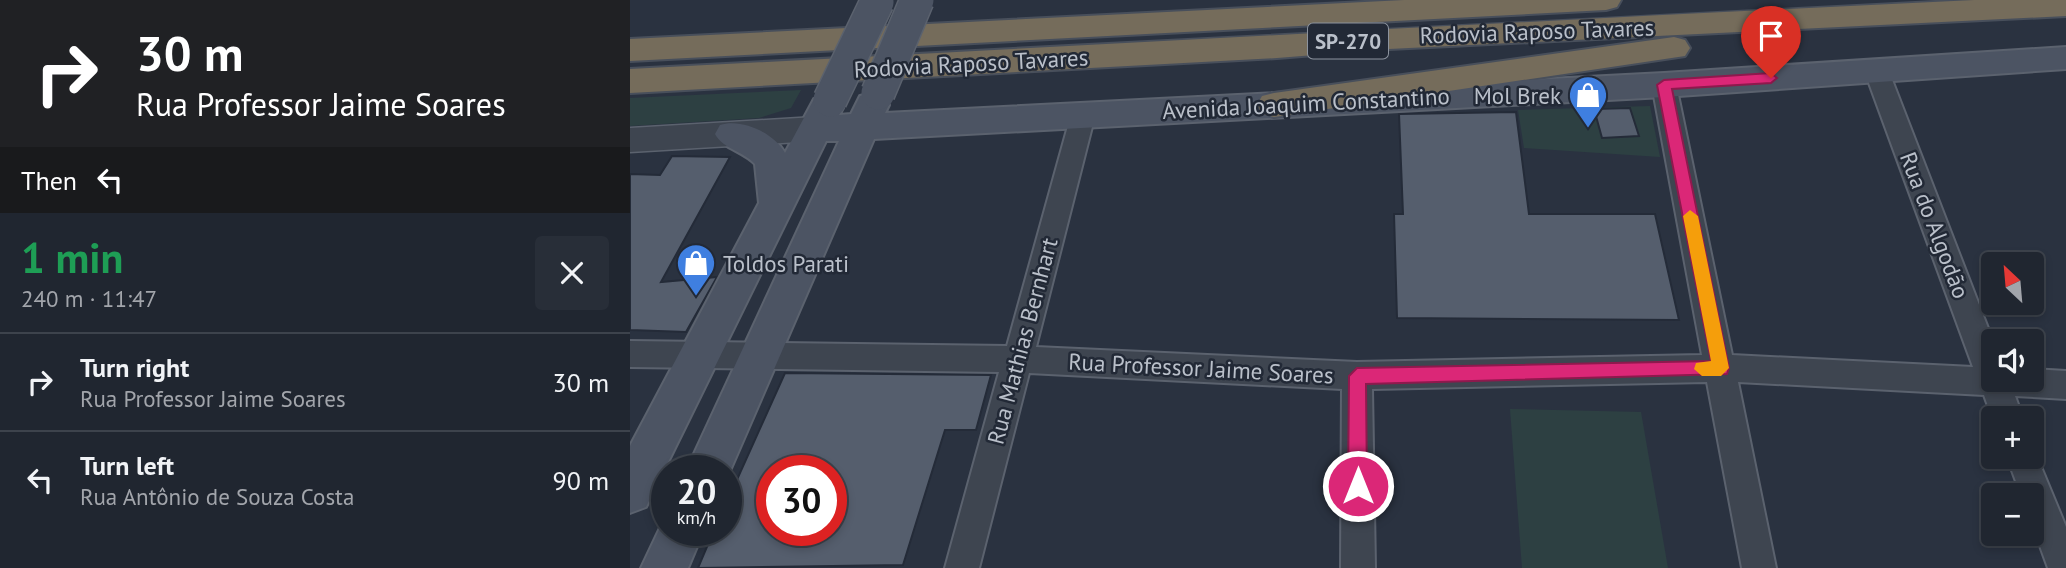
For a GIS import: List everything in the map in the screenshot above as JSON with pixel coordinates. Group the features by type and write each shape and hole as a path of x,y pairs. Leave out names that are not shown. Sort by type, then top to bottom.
{"highway":[{"name":"Rodovia Raposo Tavares","path":"630,50 1606,0"},
{"name":"Rodovia Raposo Tavares","path":"630,81 1277,47 1389,38 2066,6"},
{"path":"1274,105 1733,40 2003,9"}],"main road":[{"path":"715,455 917,0"},
{"path":"630,491 701,357 878,1"},
{"name":"Avenida Joaquim Constantino","path":"823,114 863,127 1664,85 2066,58"},
{"path":"823,114 850,116 878,93"},
{"path":"732,134 754,142 770,152 776,172 777,204"},
{"path":"664,568 674,546"}],"street":[{"name":"Rua do Algodão","path":"1877,72 1981,346"},
{"path":"1664,85 1759,568"},
{"name":"Avenida Joaquim Constantino","path":"630,140 732,134 823,114"},
{"name":"Rua Mathias Bernhart","path":"962,568 1083,115"},
{"name":"Rua Professor Jaime Soares","path":"630,354 760,358 1017,359 1357,376 1721,368 1981,379"},
{"path":"1357,376 1358,568"},
{"name":"Rua Professor Jaime Soares","path":"2044,383 2066,385"},
{"path":"2028,469 2065,568"}],"shaded area":[{"path":"801,90 791,108 759,118 630,126 630,98"},
{"name":"Mol Brek","path":"1650,106 1660,157 1524,148 1518,110"},
{"path":"1510,409 1641,412 1668,568 1522,568"}],"building":[{"path":"1630,108 1639,136 1602,138 1594,109"},
{"path":"1516,112 1529,214 1655,214 1679,320 1397,318 1394,214 1403,214 1399,114"},
{"path":"672,156 730,157 661,282 717,277 686,332 630,330 630,174 660,175"},
{"path":"785,373 991,375 976,430 945,430 903,565 698,568 707,546 742,546 742,468"}],"slow traffic":[{"path":"1690,216 1721,368 1702,369"}],"place":[{"name":"Mol Brek","path":"1588,129"},
{"name":"Toldos Parati","path":"696,297"}],"route":[{"path":"1358,486 1357,376 1721,368 1664,85 1771,78"}]}
